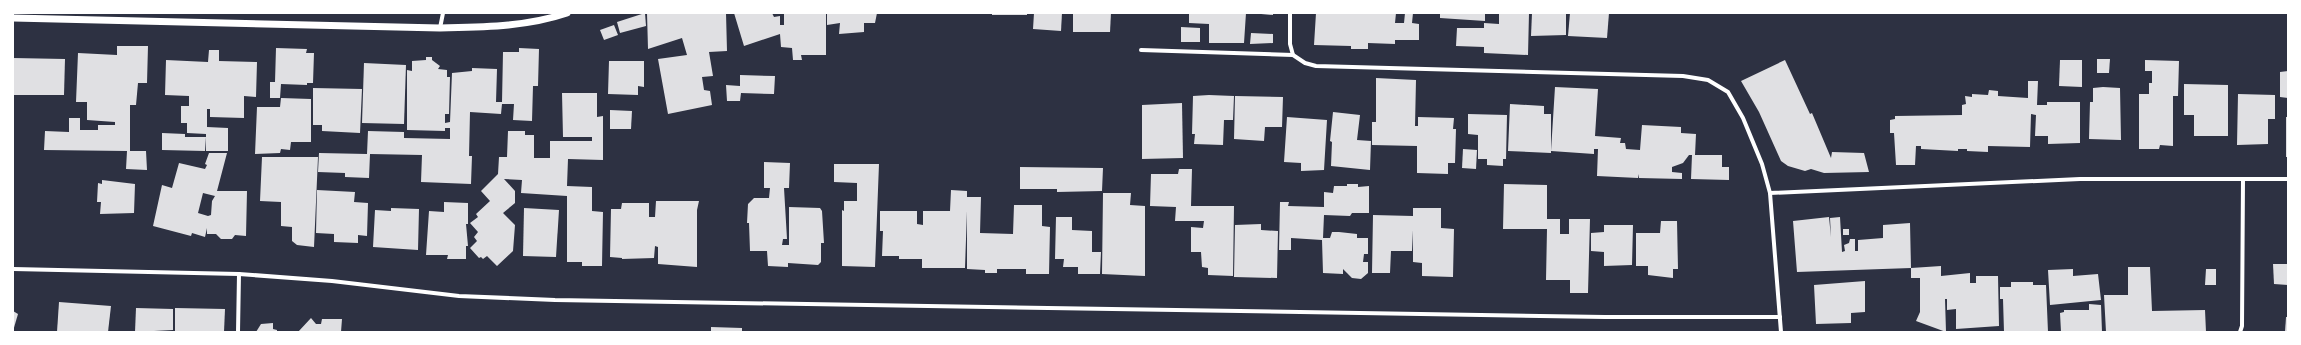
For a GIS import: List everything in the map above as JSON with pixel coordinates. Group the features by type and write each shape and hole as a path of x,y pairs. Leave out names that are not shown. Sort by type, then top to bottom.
{"street":[{"path":"440,28 443,13"},
{"path":"13,18 440,28 504,26 551,18 567,13"},
{"path":"1290,13 1290,44 1293,56"},
{"path":"1141,50 1293,56 1305,63 1316,66 1683,76 1708,80 1728,92 1751,138 1770,193 1780,332"},
{"path":"1770,193 2080,179 2288,179"},
{"path":"2240,332 2242,326 2243,179"},
{"path":"13,269 239,274 332,281 459,296 547,299 1605,317 1780,317"},
{"path":"238,332 239,274"}],"building":[{"path":"645,13 646,26 620,33 617,22"},
{"path":"647,13 726,13 727,51 709,52 713,76 702,77 704,90 710,91 712,105 668,114 658,59 687,55 682,38 648,49"},
{"path":"734,13 772,13 774,17 780,16 780,25 784,25 784,13 826,13 826,55 801,55 802,60 793,60 792,48 781,47 780,34 744,46"},
{"path":"827,13 877,13 875,23 864,23 864,32 839,34 840,23 827,25"},
{"path":"992,13 1027,13 1027,15 992,15"},
{"path":"1034,13 1062,13 1061,31 1033,29"},
{"path":"1073,13 1111,13 1110,32 1073,32"},
{"path":"1189,13 1246,13 1244,43 1209,43 1209,24 1189,23"},
{"path":"1273,13 1273,15 1261,14"},
{"path":"1316,13 1396,13 1395,23 1404,23 1405,13 1413,13 1412,23 1419,24 1419,40 1395,40 1395,44 1368,43 1368,49 1351,49 1351,46 1314,45"},
{"path":"1440,13 1485,13 1485,21 1440,18"},
{"path":"1499,13 1529,13 1528,55 1484,53 1484,47 1456,46 1457,28 1484,28 1484,23 1499,24"},
{"path":"1532,13 1566,13 1566,35 1531,36"},
{"path":"1570,13 1609,13 1607,38 1568,36"},
{"path":"614,25 618,35 604,40 600,30"},
{"path":"1181,27 1200,28 1200,42 1181,42"},
{"path":"1251,33 1273,34 1273,43 1250,44"},
{"path":"117,46 148,46 147,83 138,83 136,105 130,105 130,151 146,151 147,170 126,169 127,151 44,150 45,131 69,132 69,118 80,118 80,130 98,130 98,125 115,125 115,122 87,120 87,102 76,102 78,53 117,55"},
{"path":"276,48 307,49 306,53 314,53 313,83 307,83 307,85 281,84 280,98 270,98 270,82 275,82"},
{"path":"519,48 539,49 538,86 533,86 532,121 513,120 514,104 502,104 501,114 470,112 469,156 472,156 471,184 421,182 422,155 370,154 369,178 345,177 345,173 318,172 319,153 367,154 368,131 404,132 404,138 450,139 450,128 445,128 445,131 407,130 407,70 412,71 412,61 426,60 426,57 432,57 432,60 440,66 438,69 447,70 447,77 450,77 449,114 445,114 445,123 450,122 452,73 472,71 472,68 497,69 496,102 502,102 503,52 519,52"},
{"path":"209,50 219,50 219,61 257,62 256,97 244,96 244,118 210,117 210,109 207,109 207,127 228,128 228,151 206,151 206,134 187,133 187,123 181,123 181,106 189,106 189,96 165,95 166,60 208,62"},
{"path":"13,58 65,59 64,95 13,95"},
{"path":"2097,59 2110,59 2109,73 2097,73"},
{"path":"1785,60 1810,114 1812,113 1831,158 1832,152 1864,153 1869,172 1824,173 1811,169 1805,171 1788,166 1781,161 1759,112 1741,81"},
{"path":"2060,60 2082,60 2082,87 2059,86"},
{"path":"2145,60 2179,61 2178,96 2173,96 2173,146 2160,145 2159,149 2139,149 2139,94 2149,94 2149,83 2152,83 2152,71 2145,71"},
{"path":"609,61 644,61 644,87 638,86 638,95 608,94"},
{"path":"364,63 406,65 404,124 362,123"},
{"path":"2288,71 2288,98 2280,97 2280,72"},
{"path":"740,75 775,76 774,94 741,93 740,101 727,101 726,85 740,86"},
{"path":"1376,78 1416,80 1415,126 1418,126 1418,117 1454,118 1453,129 1456,129 1455,163 1448,163 1448,174 1417,173 1417,146 1372,145 1372,122 1376,122"},
{"path":"2028,81 2038,81 2037,105 2047,105 2047,102 2080,102 2080,143 2048,144 2048,136 2035,136 2036,115 2031,114 2030,147 1988,146 1988,152 1967,151 1967,149 1958,149 1958,151 1921,149 1921,146 1916,146 1915,165 1896,165 1894,133 1890,133 1890,120 1895,119 1895,116 1962,115 1962,105 1966,104 1965,96 1972,97 1972,94 1988,95 1989,90 1998,91 1998,96 2028,98"},
{"path":"2184,84 2228,85 2228,136 2194,136 2194,115 2184,115"},
{"path":"1555,87 1598,89 1595,136 1621,138 1620,143 1625,143 1626,149 1640,150 1642,125 1681,127 1681,133 1696,134 1695,155 1722,155 1722,167 1729,167 1729,180 1691,179 1692,155 1689,155 1683,163 1672,167 1672,172 1682,173 1682,179 1639,178 1638,174 1638,178 1597,176 1598,149 1594,149 1594,154 1551,151"},
{"path":"313,88 362,89 360,133 322,131 322,125 313,125"},
{"path":"2093,88 2120,88 2121,140 2089,139 2090,102 2093,102"},
{"path":"562,93 597,93 597,117 603,116 603,160 568,159 567,186 592,187 592,211 603,212 602,266 582,266 582,262 567,262 567,196 521,193 522,180 504,179 515,191 515,203 503,213 515,225 513,251 497,266 487,256 483,259 481,257 479,258 470,248 477,241 474,237 478,232 470,223 478,217 476,214 490,201 481,191 498,174 499,157 507,157 508,131 525,131 525,135 534,135 534,158 550,158 550,141 592,141 592,137 563,137"},
{"path":"2238,94 2275,95 2275,119 2268,119 2268,144 2237,145"},
{"path":"1193,96 1234,96 1233,120 1224,120 1223,145 1194,144 1195,134 1192,134"},
{"path":"1235,96 1283,97 1282,127 1265,127 1264,141 1234,139"},
{"path":"281,98 311,99 311,142 291,142 290,150 281,149 280,153 255,154 257,107 280,107"},
{"path":"1182,103 1183,158 1142,159 1142,105"},
{"path":"1510,104 1544,106 1544,114 1551,114 1551,153 1508,151"},
{"path":"610,110 632,111 631,129 610,129"},
{"path":"1333,112 1360,115 1357,140 1371,141 1370,170 1331,166 1332,142 1330,141"},
{"path":"1468,114 1507,115 1506,159 1503,159 1503,166 1487,165 1487,159 1478,159 1478,135 1468,134"},
{"path":"1287,117 1327,120 1324,170 1301,171 1301,163 1284,162"},
{"path":"2286,117 2288,117 2288,157 2286,157"},
{"path":"162,133 185,134 185,137 206,137 205,151 162,150"},
{"path":"1463,149 1477,150 1476,169 1462,168"},
{"path":"209,153 227,153 217,191 247,191 246,236 235,235 232,239 221,239 216,234 207,234 207,228 205,237 192,233 191,236 153,226 162,185 172,188 179,163 205,169 207,165 205,164","holes":["203,193 215,196 212,201 211,215 208,216 198,213"]},
{"path":"262,157 318,157 314,247 297,245 292,241 292,227 281,226 281,202 260,201"},
{"path":"764,162 790,163 789,188 784,188 787,239 783,239 782,245 789,245 789,207 820,208 822,211 824,243 821,243 821,262 818,265 788,263 788,267 768,266 767,251 750,251 749,223 747,223 748,204 754,198 769,198 770,188 764,188"},
{"path":"834,164 879,164 875,267 842,266 842,210 844,211 844,201 857,201 857,183 834,182"},
{"path":"1020,167 1103,168 1102,191 1057,192 1057,189 1020,189"},
{"path":"1179,169 1192,169 1191,206 1234,206 1233,276 1208,275 1208,268 1202,267 1201,252 1191,252 1191,227 1203,228 1204,221 1175,221 1176,207 1150,206 1151,174 1178,174"},
{"path":"102,180 135,184 134,213 100,214 101,202 97,202 98,183 102,184"},
{"path":"1347,184 1358,184 1358,187 1369,186 1369,213 1352,213 1350,216 1324,215 1323,238 1330,238 1332,232 1339,232 1357,234 1357,238 1368,238 1368,254 1364,254 1363,262 1368,262 1368,273 1361,279 1352,278 1343,269 1343,274 1323,273 1322,240 1291,238 1291,250 1279,250 1280,202 1289,202 1288,206 1324,207 1324,192 1333,193 1334,186 1347,186"},
{"path":"1504,184 1547,185 1547,219 1560,219 1560,234 1569,234 1569,219 1590,219 1588,293 1570,293 1570,280 1546,280 1547,229 1503,229"},
{"path":"317,190 355,192 354,202 368,203 367,236 358,235 358,243 334,242 334,234 316,233"},
{"path":"951,190 967,191 967,197 981,197 980,233 1013,234 1014,205 1042,205 1042,226 1050,227 1049,274 1026,274 1026,269 997,269 997,273 985,273 985,270 967,269 967,211 965,268 922,268 922,259 899,259 899,256 882,256 883,231 880,231 880,211 917,211 917,224 923,225 923,211 950,211"},
{"path":"1103,193 1131,193 1130,205 1145,206 1145,276 1102,274"},
{"path":"656,201 699,201 697,210 697,267 658,264 658,247 655,246 654,258 622,259 610,257 611,209 621,209 622,203 649,203 649,217 655,217"},
{"path":"444,202 468,203 468,224 466,224 468,246 466,246 466,259 447,259 448,255 426,255 429,211 444,212"},
{"path":"391,208 419,209 418,250 373,247 375,210 391,211"},
{"path":"524,208 559,210 556,257 523,256"},
{"path":"1413,208 1441,208 1441,228 1454,229 1453,277 1422,276 1422,263 1413,262 1413,230 1412,251 1391,251 1390,273 1372,273 1373,215 1413,216"},
{"path":"1056,217 1072,217 1072,230 1092,231 1092,252 1101,252 1100,274 1078,274 1078,267 1063,267 1064,259 1055,259"},
{"path":"1829,217 1831,237 1830,218 1840,217 1842,252 1845,251 1844,245 1849,243 1850,239 1855,239 1855,251 1858,251 1858,240 1883,238 1883,225 1910,223 1911,268 1797,272 1793,221"},
{"path":"1661,221 1677,221 1678,269 1673,269 1673,278 1648,275 1648,266 1636,266 1636,233 1660,233"},
{"path":"1261,224 1261,230 1278,231 1277,278 1234,277 1235,225"},
{"path":"1604,225 1633,225 1632,265 1604,266 1604,252 1591,251 1591,233 1604,232"},
{"path":"1843,229 1849,229 1849,235 1843,235"},
{"path":"2273,264 2288,264 2288,285 2274,284"},
{"path":"1941,266 1941,276 1970,273 1970,283 1976,283 1976,276 1998,276 1999,326 1956,329 1956,309 1947,310 1947,299 1945,299 1946,332 1916,321 1920,312 1920,278 1911,278 1911,268"},
{"path":"2128,267 2150,267 2152,311 2205,310 2206,332 2106,332 2104,295 2128,295"},
{"path":"2073,269 2073,276 2098,274 2101,300 2050,305 2048,270"},
{"path":"2206,269 2216,269 2216,285 2205,285"},
{"path":"1865,281 1865,312 1851,313 1851,323 1816,324 1814,285"},
{"path":"2011,282 2033,282 2033,285 2046,285 2048,332 2004,332 2003,299 2000,299 2000,287 2011,287"},
{"path":"59,302 111,306 108,332 57,332"},
{"path":"2089,304 2101,305 2102,332 2061,332 2060,313 2064,312 2064,310 2089,310"},
{"path":"136,308 173,309 173,330 135,332"},
{"path":"175,308 225,309 224,332 175,332"},
{"path":"13,311 18,314 13,331"},
{"path":"2286,317 2288,317 2288,332 2285,332"},
{"path":"311,318 316,324 321,324 322,319 342,319 341,332 298,332"},
{"path":"273,323 273,329 277,330 277,332 256,332 261,324"},
{"path":"711,327 742,328 742,332 711,332"}]}
